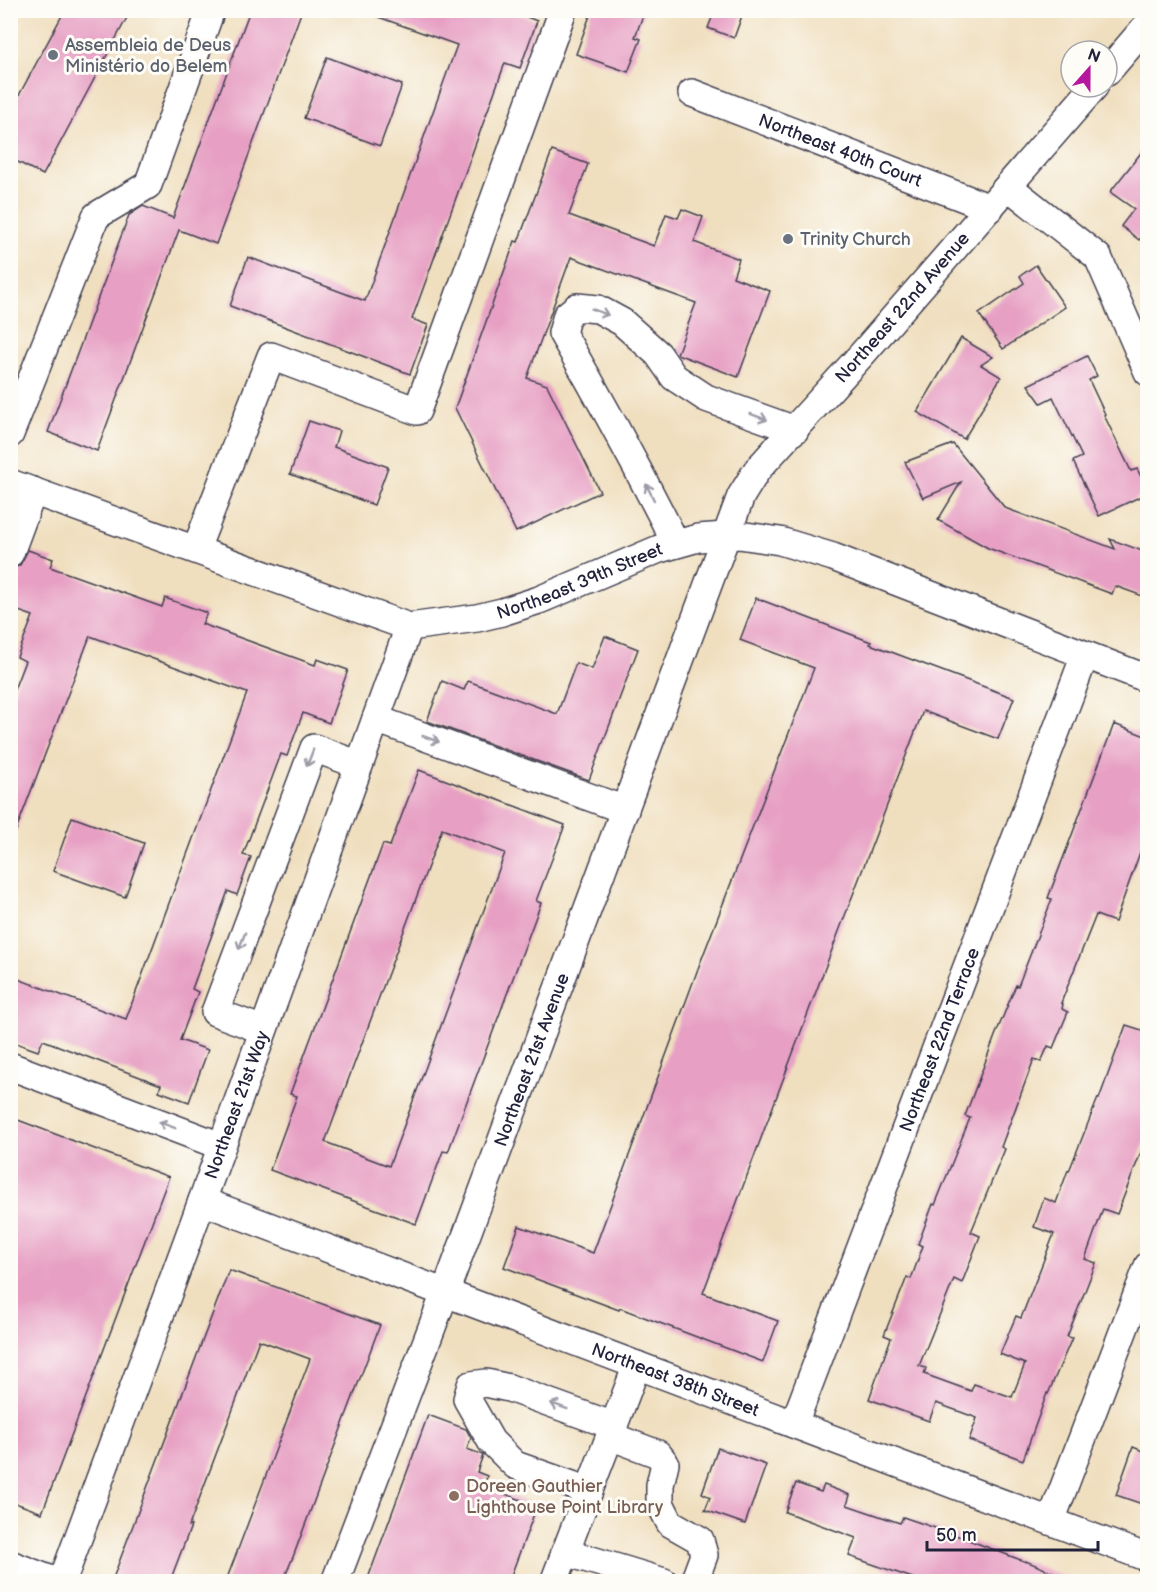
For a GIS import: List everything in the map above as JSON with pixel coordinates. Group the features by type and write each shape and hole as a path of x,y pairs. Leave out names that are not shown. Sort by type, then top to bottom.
{"street":[{"path":"10,434 96,216 148,185 211,10"},
{"path":"196,549 271,356 417,411 563,10"},
{"path":"1119,58 1148,24"},
{"name":"Northeast 40th Court","path":"692,93 990,208"},
{"name":"Northeast 22nd Avenue","path":"726,536 741,496 757,470 795,430 1084,99"},
{"path":"1009,187 1098,257 1148,372"},
{"path":"676,544 641,474 562,333 567,315 577,307 598,309 622,322 637,334 658,354 674,377 706,398 795,430"},
{"path":"10,553 18,491"},
{"name":"Northeast 39th Street","path":"18,491 196,549 409,627 477,618 502,612 539,600 659,549 698,538 739,535 780,541 833,557 1148,679"},
{"name":"Northeast 21st Avenue","path":"334,1581 445,1293 726,536"},
{"name":"Northeast 21st Way","path":"62,1581 409,627"},
{"name":"Northeast 22nd Terrace","path":"794,1424 1085,655"},
{"path":"376,719 625,810"},
{"path":"263,1030 215,1012 314,748 359,765"},
{"path":"10,1066 221,1146"},
{"name":"Northeast 38th Street","path":"202,1201 1148,1558"},
{"path":"1051,1521 1148,1266"},
{"path":"554,1581 637,1365"},
{"path":"589,1491 515,1465 491,1441 467,1399 471,1385 486,1383 509,1388 612,1431 658,1454 665,1463 660,1485 660,1503 670,1523 700,1540 704,1555 694,1581"},
{"path":"565,1552 664,1581"},
{"path":"10,1564 57,1581"}],"building":[{"path":"65,10 131,10 43,175 10,158 10,112"},
{"path":"250,10 302,10 216,244 179,230 97,451 48,432 129,215 143,206 173,218"},
{"path":"368,10 509,10 537,21 520,68 505,63 412,319 428,325 410,374 230,306 248,257 365,301 457,45 367,13"},
{"path":"592,10 645,10 635,37 641,39 628,72 576,54"},
{"path":"715,10 744,10 734,38 708,28"},
{"path":"327,57 402,85 380,146 304,118"},
{"path":"1148,144 1148,229 1139,240 1121,226 1134,209 1110,192"},
{"path":"552,151 588,164 569,215 654,246 666,214 678,218 682,209 703,217 694,242 739,259 733,277 770,291 738,377 677,354 696,303 571,257 527,378 547,385 600,492 516,532 455,408 515,241 518,242"},
{"path":"1036,265 1065,307 1003,349 979,314 1024,283 1020,276"},
{"path":"961,338 993,357 981,365 1001,377 964,439 917,412"},
{"path":"1087,356 1097,376 1089,380 1104,415 1131,471 1137,469 1148,490 1148,493 1099,516 1073,461 1082,457 1053,397 1041,403 1028,385"},
{"path":"309,421 339,431 334,447 388,467 374,505 290,474"},
{"path":"953,444 1005,508 1115,549 1110,539 1148,553 1148,598 1115,586 1112,594 988,548 938,520 961,482 923,498 905,462"},
{"path":"28,550 53,559 50,567 162,607 165,598 207,613 202,624 315,665 317,659 348,670 329,723 303,713 287,756 281,754 243,855 251,857 237,895 228,891 192,989 198,992 180,1040 208,1050 189,1102 159,1091 161,1085 43,1040 38,1051 10,1041 10,976 126,1019 247,693 90,636 12,841 10,841 10,700 25,661 17,657 33,616 10,608 10,577"},
{"path":"756,598 1014,698 998,739 923,711 817,989 703,1293 778,1321 763,1362 504,1267 519,1226 593,1253 699,966 814,668 740,640"},
{"path":"605,636 638,649 589,780 427,721 442,681 464,690 468,681 557,714 576,663 592,669"},
{"path":"1114,724 1148,737 1148,830 1115,922 1096,915 1061,1003 1063,1004 1062,1009 1068,1012 1053,1048 1048,1046 1041,1062 1034,1059 1001,1147 1005,1149 971,1232 980,1236 962,1283 954,1279 919,1366 926,1368 924,1374 971,1391 974,1384 1012,1397 1025,1364 1000,1354 1016,1316 1021,1318 1054,1234 1034,1227 1044,1198 1056,1203 1099,1099 1126,1025 1148,1032 1148,1134 1117,1214 1103,1209 1085,1259 1096,1263 1067,1337 1072,1338 1047,1393 1023,1460 969,1440 977,1418 936,1403 929,1421 869,1399 891,1338 884,1335 907,1277 911,1279 923,1246 918,1244 970,1118 965,1116 995,1036 1016,985 1018,986 1052,899 1048,898"},
{"path":"419,770 565,825 536,901 541,903 448,1152 443,1151 416,1224 270,1170 297,1096 290,1094 383,844 390,846","holes":["442,829 505,853 389,1166 325,1142"]},
{"path":"72,817 144,843 125,897 53,871"},
{"path":"10,1117 169,1177 42,1513 10,1501"},
{"path":"229,1270 380,1325 293,1557 283,1581 226,1581 310,1359 259,1340 170,1581 112,1581"},
{"name":"Doreen Gauthier Lighthouse Point Library","path":"428,1415 466,1429 471,1438 467,1449 483,1455 477,1472 487,1476 484,1486 537,1506 509,1581 367,1581"},
{"path":"1133,1447 1148,1453 1148,1506 1116,1495"},
{"path":"718,1448 766,1465 745,1524 705,1510 710,1497 702,1493"},
{"path":"796,1483 821,1492 824,1485 850,1495 847,1505 900,1523 903,1517 1026,1561 1074,1581 921,1581 849,1556 856,1538 785,1512"}],"place":[{"name":"Assembleia de Deus Ministério do Belem","path":"53,55"},
{"name":"Trinity Church","path":"788,239"},
{"name":"Doreen Gauthier Lighthouse Point Library","path":"454,1496"}]}
